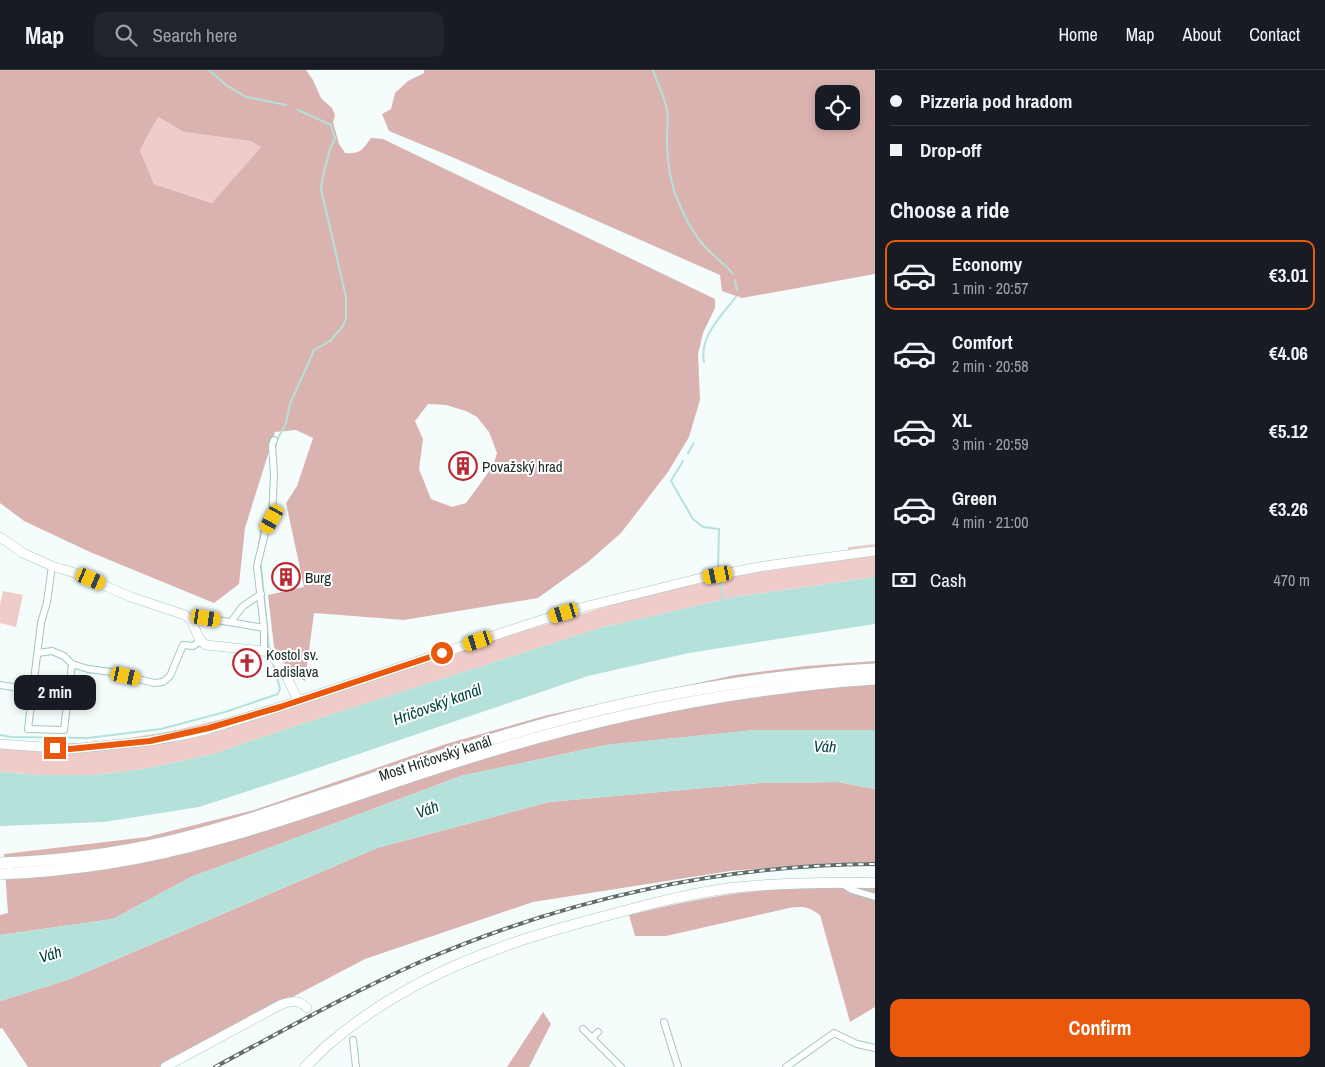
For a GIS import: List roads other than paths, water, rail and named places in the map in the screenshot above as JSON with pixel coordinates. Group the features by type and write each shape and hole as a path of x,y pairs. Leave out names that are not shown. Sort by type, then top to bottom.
{"highway":[{"name":"Most Hričovský kanál","path":"0,863 85,857 171,841 244,821 500,737 597,711 737,684 809,674 875,669"},
{"name":"Most Hričovský kanál","path":"0,874 47,872 86,867 205,843 288,818 470,757 600,721 739,694 812,684 875,679"}],"main road":[{"path":"0,537 23,553 52,566 76,573 132,598 180,612 192,620 201,641 211,646 268,652 275,658 298,700"},
{"path":"0,744 70,749 150,741 209,728 589,606 738,571 875,551"},
{"path":"305,1067 347,1030 401,994 440,973 497,948 583,922 682,897 730,888 839,882 875,883"},
{"path":"165,1067 280,1005 296,1001 307,1008"}],"street":[{"path":"264,651 264,628 257,566 266,529 272,519 274,474 272,445 274,440"},
{"path":"52,566 47,602 41,623 28,729 64,730 72,664"},
{"path":"231,622 242,607 259,595"},
{"path":"192,620 200,617 264,628"},
{"path":"38,653 52,651 64,656 72,664 88,670 112,672 154,682 163,682 170,676 183,645 193,646 201,641"},
{"path":"0,685 32,690"},
{"path":"839,882 852,890 875,896"},
{"path":"663,1025 678,1067"},
{"path":"583,1029 621,1067"},
{"path":"592,1038 598,1032"},
{"path":"786,1067 834,1033 857,1044 875,1048"},
{"path":"353,1040 356,1067"}],"water":[{"name":"Hričovský kanál","path":"875,577 875,624 689,653 588,676 199,807 104,822 0,826 0,772 39,775 94,775 144,769 214,754 600,628 734,597"},
{"name":"Váh","path":"756,730 875,730 875,789 838,782 759,783 549,802 377,848 70,979 0,1001 0,935 113,919 191,877 461,776 606,745"}],"waterway":[{"path":"209,70 226,85 246,97 286,105"},
{"path":"653,70 667,110 668,161 678,201 687,221 699,239 733,274"},
{"path":"275,450 277,440 286,423 290,404 314,350 330,341 343,326 346,318 346,297 321,189 330,149 335,138 331,125 298,110"},
{"path":"735,280 737,290"},
{"path":"704,362 703,353 708,335 712,327 736,297"},
{"path":"688,453 694,443"},
{"path":"683,461 671,481 693,519 703,527 719,529 718,571"},
{"path":"259,544 263,521 269,510"},
{"path":"261,566 269,649"},
{"path":"719,578 723,600"},
{"path":"0,735 11,737 88,738 161,729 225,712 278,694 280,688 273,664"}],"railway":[{"path":"215,1067 368,986 474,940 529,921 586,904 700,879 758,871 875,864"}],"place":[{"name":"Považský hrad","path":"463,466"},
{"name":"Burg","path":"286,577"},
{"name":"Kostol sv. Ladislava","path":"247,663"}]}
